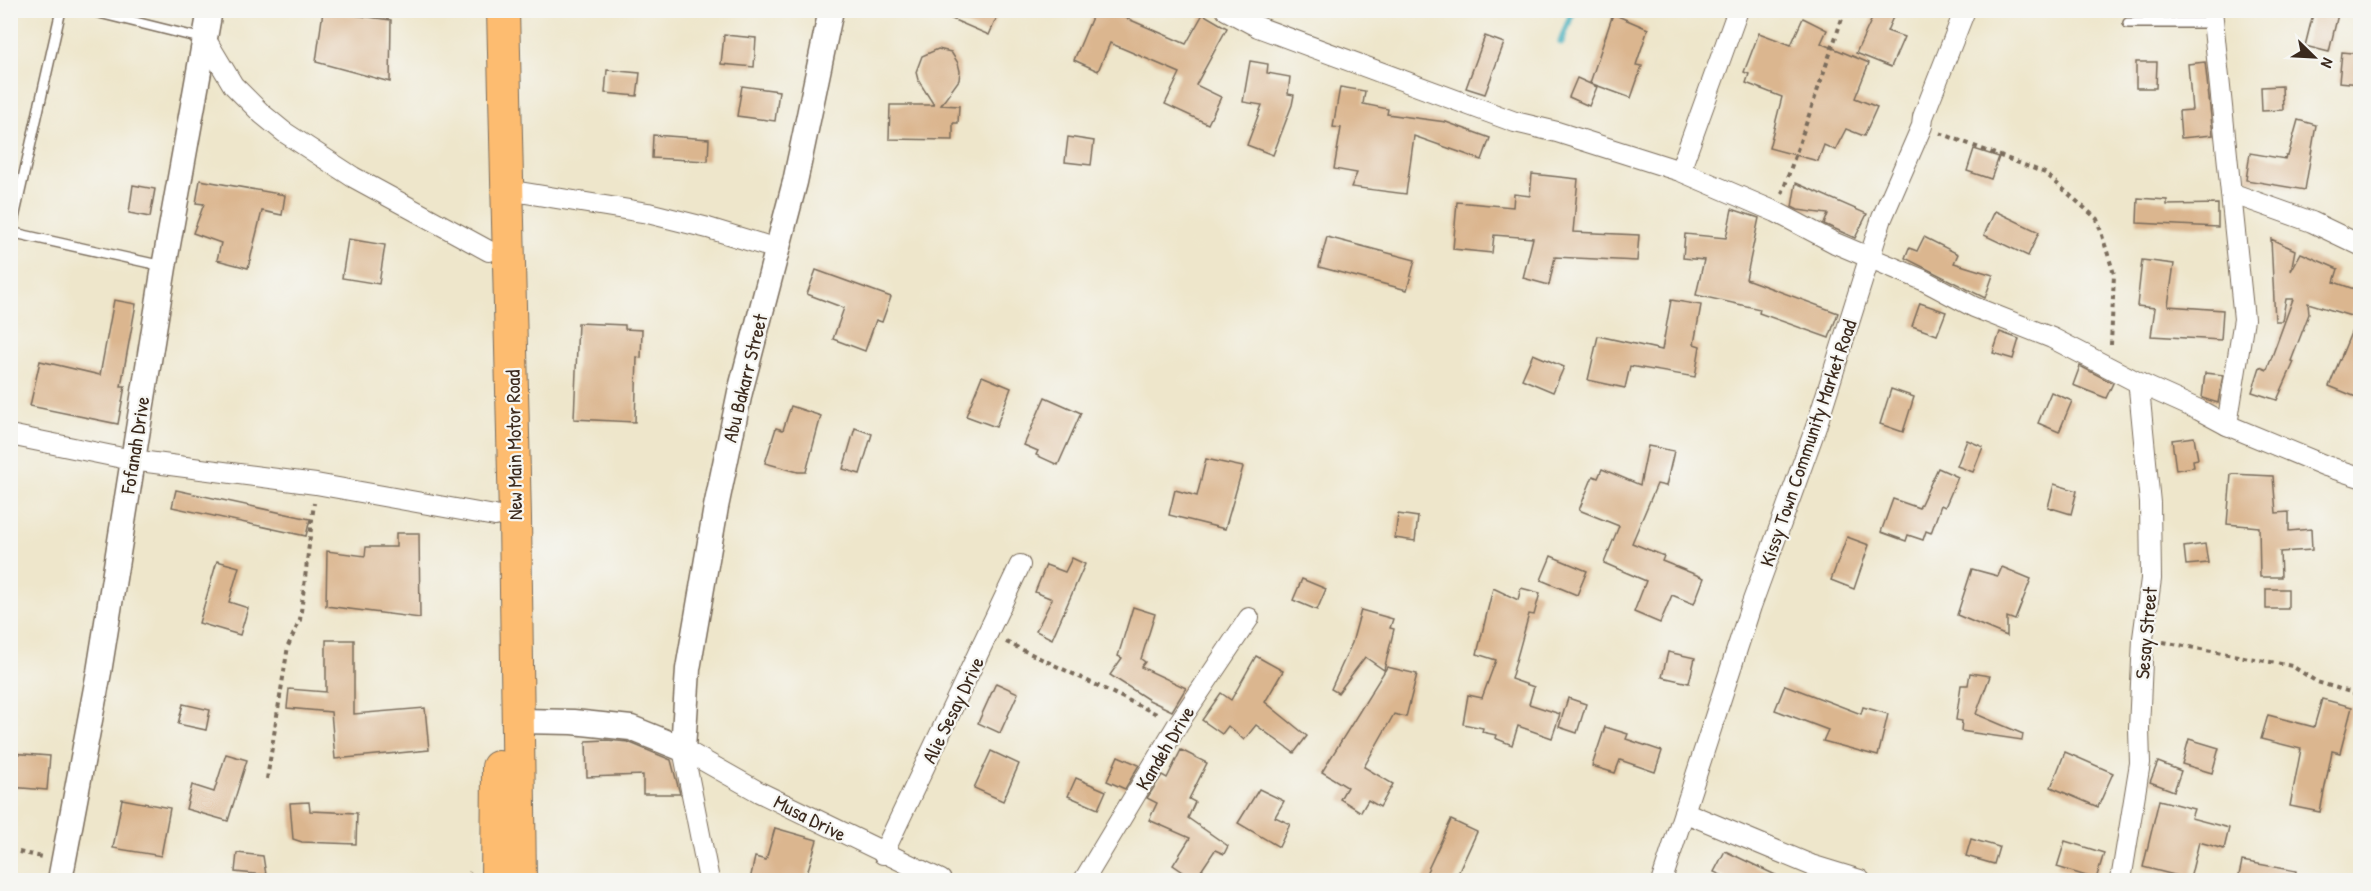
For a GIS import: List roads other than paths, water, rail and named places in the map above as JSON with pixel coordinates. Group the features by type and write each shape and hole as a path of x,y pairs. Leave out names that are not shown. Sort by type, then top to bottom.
{"highway":[{"name":"New Main Motor Road","path":"485,10 499,723 497,880"},
{"name":"New Main Motor Road","path":"503,10 519,721 520,880"}],"street":[{"name":"Fofanah Drive","path":"62,872 99,672 164,267 210,10"},
{"name":"Abu Bakarr Street","path":"683,749 688,669 701,584 740,392 795,182 831,10"},
{"path":"1226,10 1258,27 1515,122 1557,132 1680,171 1776,212 1870,259 1923,280 1974,307 2052,338 2227,425 2326,466 2361,477"},
{"path":"1680,171 1738,10"},
{"name":"Kissy Town Community Market Road","path":"1662,880 1751,606 1816,427 1882,218 1922,126 1923,117 1965,10"},
{"path":"2212,17 2244,319 2227,425"},
{"path":"206,40 233,85 284,132 353,177 489,251"},
{"path":"507,190 648,213 777,249"},
{"path":"2231,193 2312,222 2361,245"},
{"name":"Sesay Street","path":"2121,880 2140,763 2139,729 2143,638 2151,579 2150,503 2139,389 2141,384"},
{"path":"10,435 132,460 316,484 495,516"},
{"name":"Alie Sesay Drive","path":"883,854 1020,565"},
{"name":"Kandeh Drive","path":"1084,880 1178,724 1249,618"},
{"path":"519,721 583,722 631,728 683,749 709,880"},
{"name":"Musa Drive","path":"683,749 759,792 883,854 941,880"},
{"path":"1684,812 1811,865 1860,880"}],"lane":[{"path":"61,10 11,233 164,267"},
{"path":"87,10 206,40"},
{"path":"2128,23 2212,17"}],"waterway":[{"path":"1561,42 1573,10"}]}
